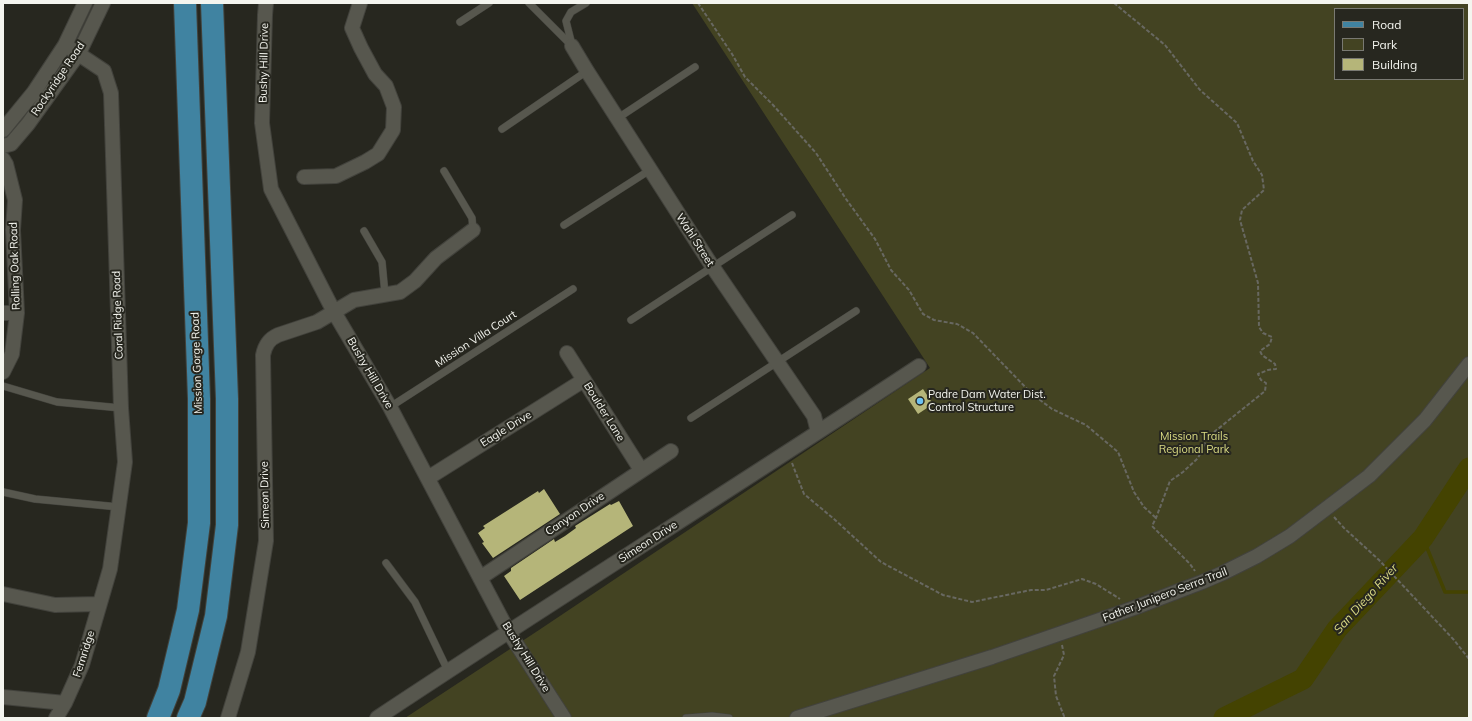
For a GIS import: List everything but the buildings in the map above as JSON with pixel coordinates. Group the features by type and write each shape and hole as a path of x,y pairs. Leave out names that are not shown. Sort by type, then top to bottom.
{"main road":[{"name":"Mission Gorge Road","path":"158,718 169,690 188,610 199,523 199,399 185,3"},
{"path":"188,718 195,702 216,616 227,525 227,399 212,3"}],"street":[{"name":"Rockyridge Road","path":"3,130 34,92 65,45 85,3"},
{"name":"Rockyridge Road","path":"3,146 11,144 28,124 79,53 103,3"},
{"name":"Bushy Hill Drive","path":"266,3 264,15 262,123 270,189 334,312 390,407 508,631 564,718"},
{"path":"304,177 336,176 365,162 378,154 393,130 394,107 386,86 375,74 352,28 360,3"},
{"name":"Coral Ridge Road","path":"65,45 104,70 111,93 121,408 125,462 110,569 99,604"},
{"name":"Wahl Street","path":"572,46 712,266 814,416 818,432"},
{"name":"Rolling Oak Road","path":"3,159 6,164 14,200 13,230 18,313 12,354 3,372"},
{"name":"Simeon Drive","path":"228,718 248,652 266,541 264,349 273,338 317,322 354,300 400,292 415,281 436,258 473,230"},
{"path":"3,313 18,313"},
{"name":"Boulder Lane","path":"567,353 641,470"},
{"name":"Father Junipero Serra Trail","path":"797,718 1059,634 1134,608 1202,582 1257,556 1290,536 1369,476 1425,420 1469,364"},
{"name":"Simeon Drive","path":"377,718 508,631 788,452 919,366"},
{"name":"Eagle Drive","path":"428,478 584,380"},
{"name":"Canyon Drive","path":"480,578 671,451"},
{"path":"3,594 55,605 99,604"},
{"name":"Fernridge","path":"56,718 65,703 82,665 99,604"},
{"path":"3,697 65,703"}],"lane":[{"path":"460,22 489,3"},
{"path":"529,3 572,46"},
{"path":"572,46 566,21 571,12 586,3"},
{"path":"618,118 695,67"},
{"path":"502,129 587,71"},
{"path":"564,225 650,170"},
{"path":"444,171 472,218 473,230"},
{"path":"631,320 792,215"},
{"path":"364,231 382,262 385,294"},
{"name":"Mission Villa Court","path":"390,407 573,289"},
{"path":"691,418 856,312"},
{"path":"3,386 57,402 121,408"},
{"path":"3,492 35,498 119,507"},
{"path":"386,563 415,602 448,671"},
{"path":"686,718 712,716 729,718"}],"path":[{"path":"698,3 732,54 745,77 816,152 846,199 875,239 891,270 909,290 922,314 934,320 957,324 973,333 1032,394 1052,409 1086,426 1118,452 1134,492 1144,507 1156,518"},
{"path":"1114,3 1166,45 1200,90 1237,123 1253,161 1262,174 1264,190 1242,210 1240,220 1258,284 1259,327 1264,333 1272,337 1270,344 1260,351 1262,355 1275,364 1276,369 1258,374 1261,380 1266,383 1265,391 1208,437 1198,458 1183,472 1170,481 1152,526 1190,564 1202,582"},
{"path":"788,452 804,494 881,562 942,595 972,602 1031,590 1046,590 1082,579 1096,584 1134,608"},
{"path":"1327,509 1344,528 1379,560 1454,640 1469,659"},
{"path":"1059,634 1064,655 1054,676 1056,696 1064,716 1062,718"}],"green space":[{"name":"Mission Trails Regional Park","path":"692,3 1469,3 1469,718 405,718 930,368"}],"waterway":[{"name":"San Diego River","path":"1224,718 1303,679 1337,629 1423,538 1469,468"},
{"path":"1423,538 1445,592 1469,592"}],"place":[{"name":"Padre Dam Water Dist. Control Structure","path":"920,401"}]}
